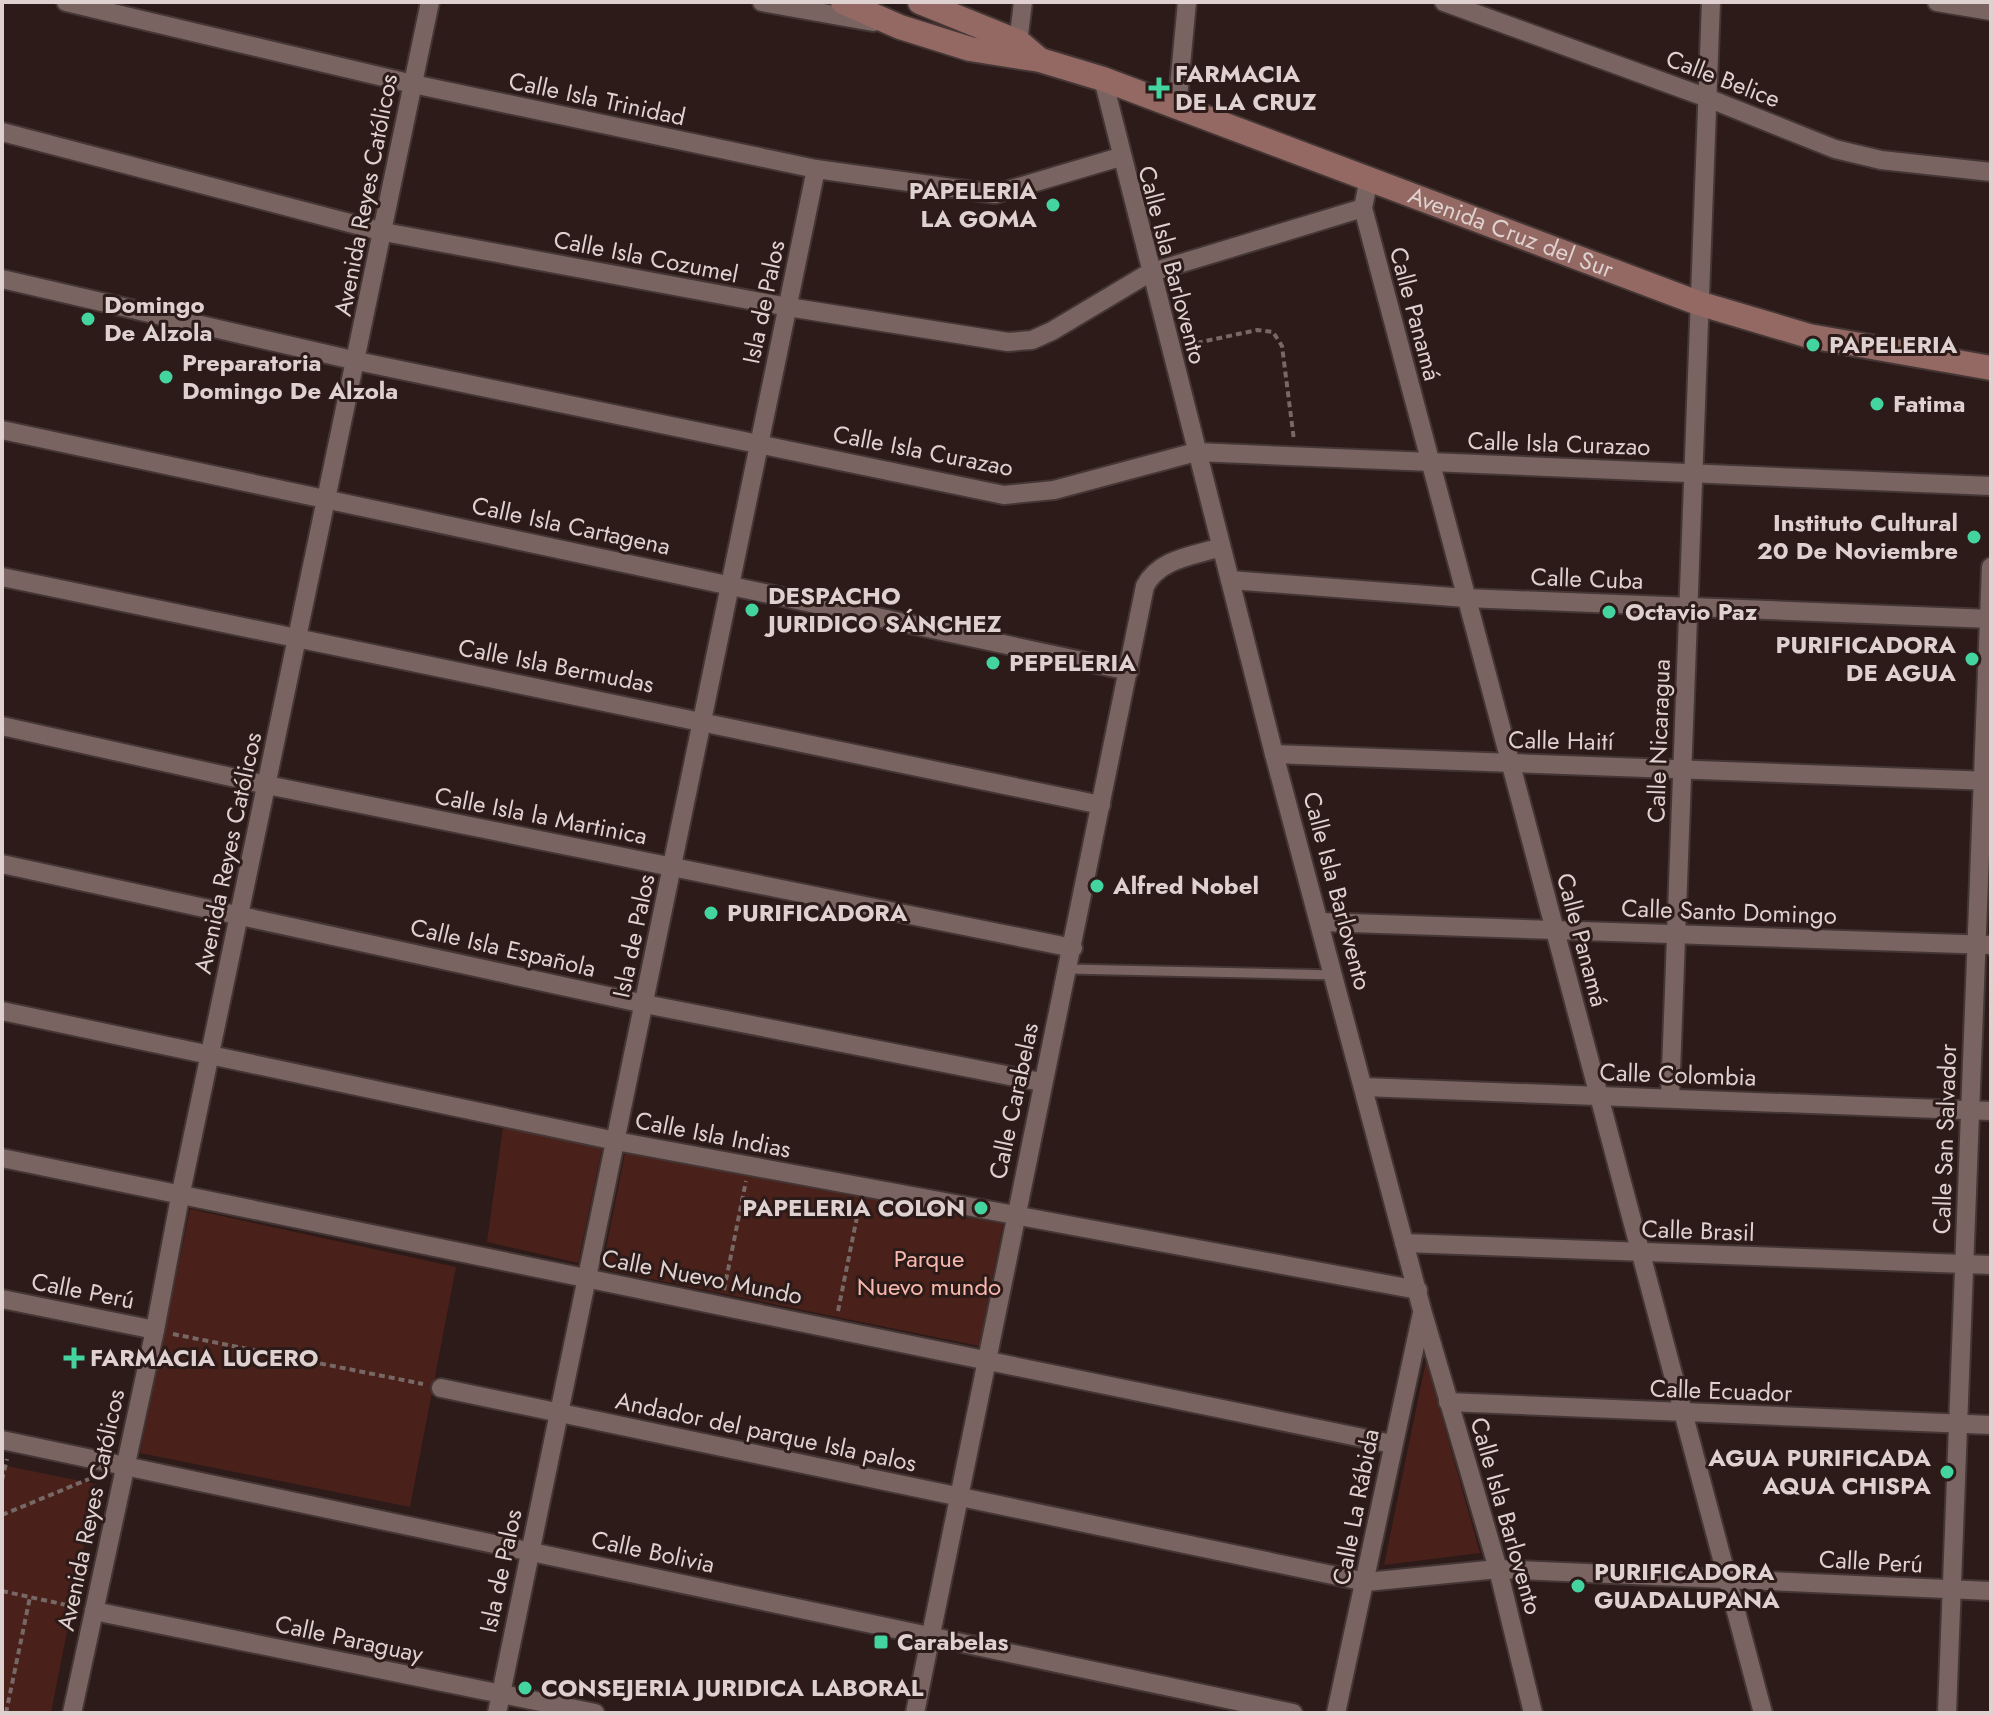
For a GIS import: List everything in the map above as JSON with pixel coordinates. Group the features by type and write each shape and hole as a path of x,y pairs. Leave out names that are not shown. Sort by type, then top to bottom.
{"main road":[{"name":"Avenida Cruz del Sur","path":"843,2 900,27 970,49 1025,53"},
{"name":"Avenida Cruz del Sur","path":"920,2 1025,53 1103,79 1698,303 1809,336 1991,368"}],"street":[{"name":"Calle Isla Trinidad","path":"66,2 413,84 816,169 995,194 1120,157"},
{"name":"Avenida Reyes Católicos","path":"72,1713 155,1330 180,1197 329,498 430,2"},
{"path":"762,2 900,27"},
{"path":"1023,2 1025,53"},
{"path":"1177,108 1187,2"},
{"name":"Calle Belice","path":"1444,2 1854,155 1991,172"},
{"name":"Calle Nicaragua","path":"1670,1098 1705,97 1711,2"},
{"path":"1937,2 1991,11"},
{"name":"Calle Isla Barlovento","path":"1103,79 1149,273 1274,754 1422,1310 1498,1569 1533,1713"},
{"name":"Calle Isla Cozumel","path":"2,132 384,232 788,307 1020,342 1052,331 1149,273 1363,208"},
{"name":"Isla de Palos","path":"497,1713 816,169"},
{"name":"Calle Panamá","path":"1369,178 1363,208 1763,1713"},
{"name":"Calle Isla Curazao","path":"2,279 357,361 1004,495 1054,490 1196,452 1991,486"},
{"name":"Calle Isla Cartagena","path":"2,430 1129,671"},
{"name":"Calle Carabelas","path":"915,1713 1041,1082 1073,948 1149,579 1168,563 1221,547"},
{"name":"Calle San Salvador","path":"1947,1713 1970,1109 1984,945 1991,567"},
{"name":"Calle Isla Bermudas","path":"2,577 704,720 1101,805"},
{"name":"Calle Cuba","path":"1230,580 1466,598 1990,619"},
{"name":"Calle Isla la Martinica","path":"2,726 267,785 1073,948"},
{"name":"Calle Haití","path":"1274,754 1987,781"},
{"name":"Calle Isla Española","path":"2,864 240,913 645,1004 1041,1082"},
{"name":"Calle Santo Domingo","path":"1321,922 1984,945"},
{"name":"Calle Isla Indias","path":"2,1011 616,1141 1418,1290"},
{"name":"Calle Colombia","path":"1364,1087 1991,1111"},
{"name":"Calle Nuevo Mundo","path":"2,1158 1392,1444"},
{"name":"Calle Brasil","path":"1404,1243 1991,1265"},
{"name":"Calle Perú","path":"2,1299 155,1330"},
{"name":"Calle La Rábida","path":"1336,1713 1422,1310"},
{"name":"Andador del parque Isla palos","path":"441,1388 1366,1582"},
{"name":"Calle Ecuador","path":"1448,1402 1991,1425"},
{"name":"Calle Bolivia","path":"2,1440 1293,1713"},
{"name":"Calle Perú","path":"1366,1582 1498,1569 1991,1591"},
{"name":"Calle Paraguay","path":"94,1611 595,1713"}],"lane":[{"path":"1068,969 1335,975"}],"path":[{"path":"1169,349 1257,330 1273,332 1282,346 1296,456"},
{"path":"721,1306 748,1166"},
{"path":"834,1329 862,1188"},
{"path":"155,1330 441,1388"},
{"path":"2,1515 124,1464"},
{"path":"2,1591 94,1611"},
{"path":"6,1713 30,1597"}],"green space":[{"path":"503,1127 602,1148 578,1263 487,1242"},
{"name":"Parque Nuevo mundo","path":"625,1153 1003,1224 979,1346 602,1269"},
{"path":"190,1209 456,1267 410,1507 140,1453"},
{"path":"1426,1361 1480,1553 1384,1565"},
{"path":"2,1465 96,1484 51,1713 2,1713"}],"place":[{"name":"FARMACIA DE LA CRUZ","path":"1159,88"},
{"name":"PAPELERIA LA GOMA","path":"1053,205"},
{"name":"Domingo De Alzola","path":"88,319"},
{"name":"PAPELERIA","path":"1813,345"},
{"name":"Preparatoria Domingo De Alzola","path":"166,377"},
{"name":"Fatima","path":"1877,404"},
{"name":"Instituto Cultural 20 De Noviembre","path":"1974,537"},
{"name":"DESPACHO JURIDICO SÁNCHEZ","path":"752,610"},
{"name":"Octavio Paz","path":"1609,612"},
{"name":"PURIFICADORA DE AGUA","path":"1972,659"},
{"name":"PEPELERIA","path":"993,663"},
{"name":"Alfred Nobel","path":"1097,886"},
{"name":"PURIFICADORA","path":"711,913"},
{"name":"PAPELERIA COLON","path":"981,1208"},
{"name":"FARMACIA LUCERO","path":"74,1358"},
{"name":"AGUA PURIFICADA AQUA CHISPA","path":"1947,1472"},
{"name":"PURIFICADORA GUADALUPANA","path":"1578,1586"},
{"name":"Carabelas","path":"881,1642"},
{"name":"CONSEJERIA JURIDICA LABORAL","path":"525,1688"}]}
